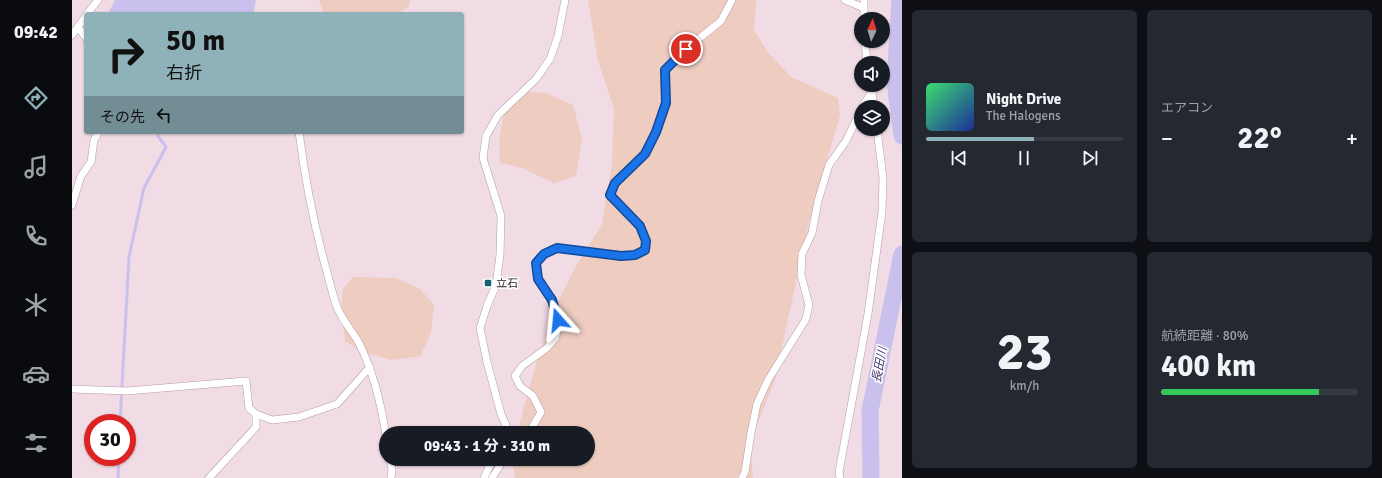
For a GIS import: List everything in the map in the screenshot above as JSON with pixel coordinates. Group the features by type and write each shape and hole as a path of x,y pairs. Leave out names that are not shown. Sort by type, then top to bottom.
{"street":[{"path":"89,12 98,0"},
{"path":"506,426 501,414 487,362 480,328 496,285 500,255 502,216 483,158 486,136 498,115 536,79 550,58 558,36 565,0"},
{"path":"533,426 542,412 533,396 520,386 515,376 522,366 547,348 556,337 558,320 552,300 538,279 536,263 544,254 557,248 621,256 635,255 645,250 646,241 640,226 610,195 615,183 645,154 656,132 666,103 665,70 686,49 721,21 732,0"},
{"path":"845,0 864,4"},
{"path":"72,35 84,19"},
{"path":"78,27 84,28"},
{"path":"78,27 84,35"},
{"path":"742,478 757,404 768,380 806,319 809,305 800,275 802,254 812,233 818,201 829,164 846,142 854,125"},
{"path":"72,205 81,176 91,162 94,140 98,134"},
{"path":"300,134 315,228 337,307 359,343 370,367 380,400 384,426"},
{"path":"840,478 839,472 868,314 882,212 884,178 878,136"},
{"path":"72,389 127,391 246,381 249,408 256,414 272,420 299,417 337,404 370,367"},
{"path":"209,478 256,427 256,414"},
{"path":"391,466 391,478"},
{"path":"484,478 490,466"},
{"path":"492,478 500,466"}],"shaded area":[{"path":"115,0 256,0 253,12 109,12"},
{"path":"319,0 410,0 409,6 400,12 323,12"},
{"path":"588,0 756,0 754,30 767,51 791,77 838,98 840,115 808,226 775,380 750,442 753,478 515,478 513,466 595,466 595,426 519,426 536,364 554,310 575,268 602,224 612,164 614,109 598,61"},
{"path":"521,91 546,93 573,105 582,139 576,176 554,183 522,168 500,163 499,139 505,109"},
{"path":"353,277 396,278 420,289 434,305 431,333 420,356 392,360 362,352 345,341 341,310 343,289"}],"waterway":[{"name":"長田川","path":"900,0 895,82 902,136"},
{"path":"120,414 129,257 144,188 166,147 158,134"},
{"name":"長田川","path":"871,478 870,411 902,254"},
{"path":"118,478 119,466"}],"place":[{"name":"立石","path":"488,283"}],"route":[{"path":"558,320 552,300 538,279 536,263 544,254 557,248 621,256 635,255 645,250 646,241 640,226 610,195 615,183 645,154 656,132 666,103 665,70 686,49"}]}
